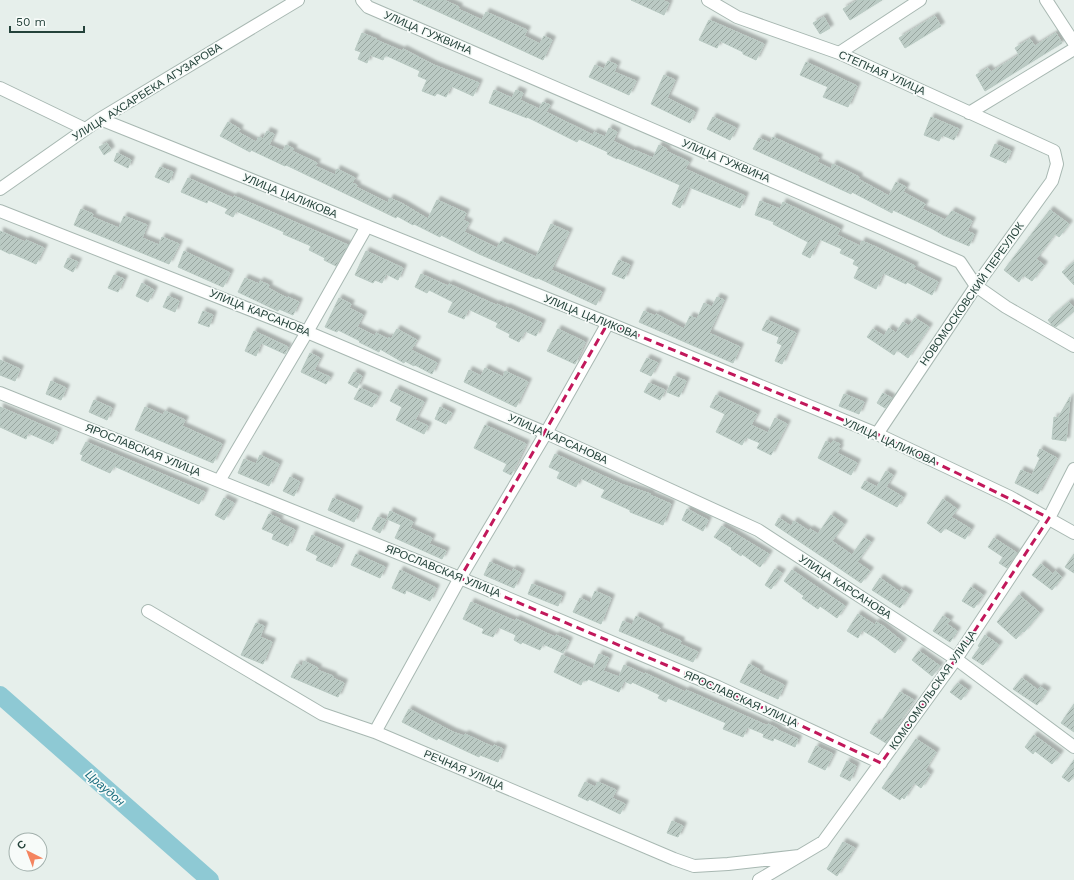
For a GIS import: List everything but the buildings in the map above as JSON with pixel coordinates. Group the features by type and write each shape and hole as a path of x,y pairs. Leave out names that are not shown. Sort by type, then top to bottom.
{"street":[{"name":"УЛИЦА АХСАРБЕКА АГУЗАРОВА","path":"0,189 100,119 298,0"},
{"name":"УЛИЦА ГУЖВИНА","path":"362,0 368,7 960,262 976,286 1006,307 1074,346"},
{"name":"СТЕПНАЯ УЛИЦА","path":"708,0 737,17 839,54 1054,151"},
{"path":"839,54 920,0"},
{"path":"1046,0 1074,43"},
{"path":"968,113 1074,48"},
{"path":"0,88 85,130"},
{"name":"УЛИЦА ЦАЛИКОВА","path":"100,119 608,323 876,434 1003,494 1074,533"},
{"name":"НОВОМОСКОВСКИЙ ПЕРЕУЛОК","path":"876,434 976,286 1052,181 1057,164 1054,151"},
{"name":"УЛИЦА КАРСАНОВА","path":"0,211 307,332 546,433 758,530 956,659 1074,747"},
{"path":"219,481 307,332 367,226"},
{"path":"375,732 460,578 546,433 608,323"},
{"name":"ЯРОСЛАВСКАЯ УЛИЦА","path":"0,392 460,578 718,687 881,763"},
{"name":"КОМСОМОЛЬСКАЯ УЛИЦА","path":"759,880 823,842 956,659 1049,518 1074,469"},
{"name":"РЕЧНАЯ УЛИЦА","path":"148,611 322,714 375,732 674,859 694,866 728,864 800,856"}],"highlighted area":[{"path":"608,323 877,434 1049,518 956,659 881,763 718,687 460,578"}],"waterway":[{"name":"Цраудон","path":"0,695 210,880"}]}
